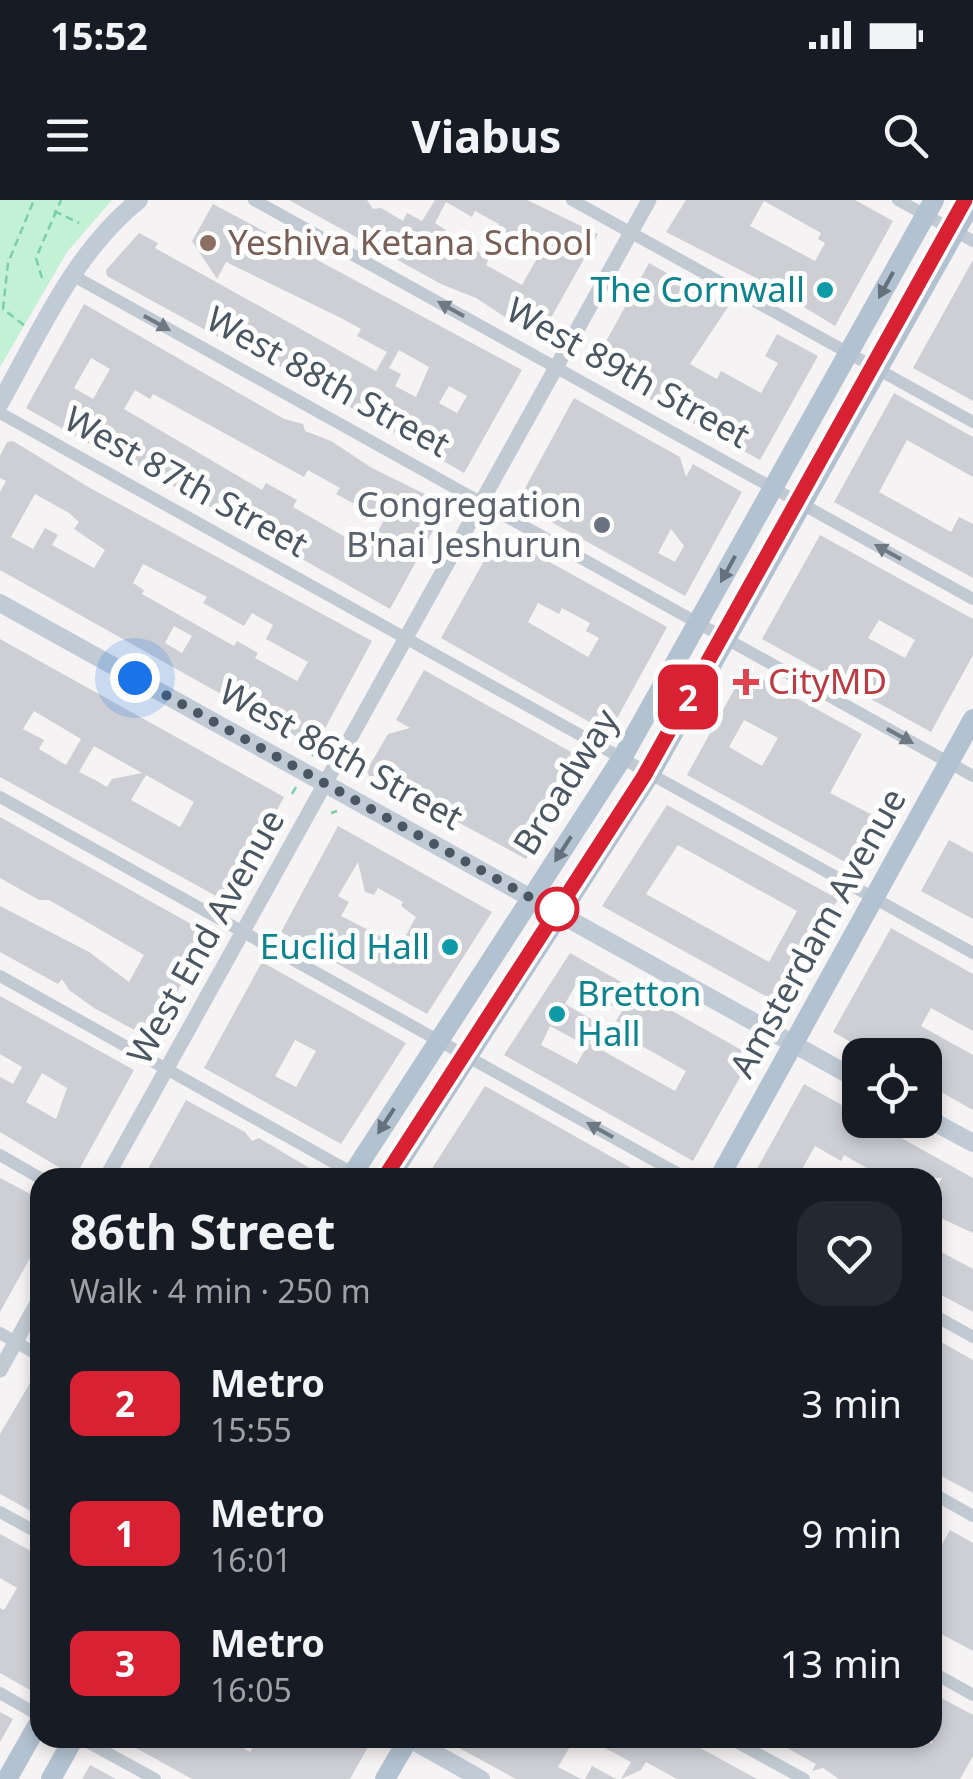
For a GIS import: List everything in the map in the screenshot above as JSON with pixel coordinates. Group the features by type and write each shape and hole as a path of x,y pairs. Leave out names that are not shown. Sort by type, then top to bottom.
{"main road":[{"path":"0,403 72,275 107,230 139,200"},
{"name":"Broadway","path":"395,1168 650,774 878,370 964,236 973,200"},
{"name":"Broadway","path":"359,1168 622,758 930,208"},
{"name":"West 86th Street","path":"0,603 842,1070"},
{"name":"Amsterdam Avenue","path":"725,1168 973,719"},
{"path":"942,1126 973,1143"},
{"path":"7,1779 30,1736"},
{"path":"50,1779 70,1748"},
{"path":"385,1779 402,1748"},
{"path":"426,1748 482,1779"}],"street":[{"name":"West 89th Street","path":"254,200 973,599"},
{"path":"572,200 973,422"},
{"name":"West End Avenue","path":"112,1168 649,200"},
{"path":"898,200 930,208 964,236"},
{"name":"West 88th Street","path":"72,275 973,776"},
{"name":"West 87th Street","path":"0,413 973,953"},
{"path":"0,797 668,1168"},
{"path":"0,976 340,1168"},
{"path":"0,1155 30,1172"},
{"path":"0,1370 30,1316"},
{"path":"942,1320 973,1337"},
{"path":"0,1334 30,1350"},
{"path":"942,1499 973,1516"},
{"path":"0,1512 30,1528"},
{"path":"942,1678 973,1695"},
{"path":"0,1693 30,1712"},
{"path":"96,1748 154,1779"},
{"path":"747,1748 804,1779"}],"path":[{"path":"34,200 8,262 3,308 39,333"},
{"path":"42,278 36,258 61,200"},
{"path":"53,211 79,223"},
{"path":"0,268 8,262"},
{"path":"312,756 314,752 320,754"},
{"path":"352,772 358,776 356,780"},
{"path":"330,813 337,811"}],"green space":[{"path":"0,200 112,200 67,252 0,367"}],"building":[{"path":"289,200 367,200 373,209 381,208 403,221 407,213 422,221 435,200 527,200 598,234 539,339 476,298 441,284","holes":["446,202 472,217 475,211 499,224 496,229 540,253 522,285 486,265 489,259 435,223"]},
{"path":"686,200 855,200 893,221 835,326 758,279 666,232","holes":["764,201 821,233 818,239 825,243 815,261 750,226"]},
{"path":"213,204 522,370 464,473 231,339 229,343 107,276 106,270 139,233 158,243 155,248 376,371 387,352 357,336 361,329 226,262 217,279 192,241","holes":["399,350 429,367 416,397 395,386 401,374 389,368","449,386 467,396 457,413 439,403"]},
{"path":"973,260 973,401 913,368"},
{"path":"649,263 728,307 690,364 717,379 721,371 761,393 778,363 765,356 777,334 818,356 760,460 592,367"},
{"path":"84,304 284,419 303,424 305,431 331,441 372,468 447,505 390,609 110,450 107,454 26,408","holes":["91,358 110,369 93,399 74,388","135,390 150,399 153,394 304,477 308,470 340,488 336,494 384,520 368,550 293,507 297,500 266,483 262,490 124,409"]},
{"path":"894,393 973,437 973,477 907,440 879,492 951,532 959,517 973,524 973,578 834,502"},
{"path":"574,398 680,457 686,477 693,464 742,492 685,596 517,503","holes":["671,529 684,546 675,562 658,553"]},
{"path":"13,441 90,488 372,641 315,747 0,570 0,492 6,481 0,478 0,456 7,442","holes":["35,494 69,513 79,522 74,529 105,550 94,568 52,545 58,535 45,528 33,549 11,537","143,564 207,597 203,603 244,626 252,613 273,625 266,639 308,662 297,681 255,658 258,653 237,641 234,646 142,594 144,590 133,583","174,626 192,636 182,653 165,643"]},
{"path":"499,534 667,627 609,733 441,638","holes":["538,603 559,614 562,608 590,623 586,631 599,638 588,657 528,622"]},
{"path":"820,535 973,619 973,655 931,732 762,639","holes":["879,620 915,640 905,658 868,638"]},
{"path":"0,639 284,797 227,902 0,777","holes":["34,711 81,739 66,765 39,749 44,740 23,729","94,746 142,773 112,779 107,787 79,772","146,775 194,802 180,827 131,800"]},
{"path":"424,670 589,762 526,859 430,807 428,810 414,803 417,798 380,777 369,776 367,770 388,734 410,728 396,720"},
{"path":"745,670 862,734 830,793 882,820 856,868 687,775","holes":["744,720 778,738 762,766 729,747"]},
{"path":"667,805 838,899 780,1004 602,906","holes":["678,845 797,911 769,962 646,894"]},
{"path":"0,817 209,934 151,1039 94,1008 69,990 62,979 58,984 0,952 0,906 89,952 129,982 144,955 49,900 39,900 0,878"},
{"path":"338,826 492,912 427,1014 281,932","holes":["358,862 365,892 374,895 378,888 403,902 401,906 416,917 400,946 341,916 349,902 338,896"]},
{"path":"949,840 973,853 973,919 921,891"},
{"path":"891,928 973,974 973,1031 931,1008 921,1026 973,1055 973,1110 942,1093 942,1038 844,1038 833,1032"},
{"path":"570,953 752,1056 693,1161 504,1055","holes":["575,986 622,1011 616,1021 624,1025 619,1033 686,1071 675,1091 589,1043 600,1024 565,1004","550,1026 587,1046 577,1064 541,1045"]},
{"path":"262,962 406,1043 341,1144 204,1068","holes":["295,1040 316,1051 296,1087 275,1076"]},
{"path":"0,996 134,1070 80,1168 60,1168 0,1132 0,1077 13,1084 22,1067 0,1054","holes":["42,1073 67,1088 56,1119 26,1102"]},
{"path":"804,1084 842,1105 842,1138 901,1138 973,1178 973,1233 942,1219 942,1168 867,1168 844,1155 841,1161 815,1146 803,1168 758,1168"},
{"path":"485,1086 631,1168 432,1168"},
{"path":"186,1100 245,1132 252,1141 259,1138 309,1168 149,1168"},
{"path":"0,1178 30,1194 30,1258 0,1312"},
{"path":"942,1252 973,1269 973,1312 942,1295"},
{"path":"942,1343 973,1360 973,1493 942,1476"},
{"path":"30,1383 30,1510 0,1494 0,1434"},
{"path":"950,1530 973,1543 973,1651 942,1634 942,1544"},
{"path":"0,1534 30,1550 30,1690 0,1673 0,1608 4,1610 17,1588 0,1578"},
{"path":"942,1698 973,1715 973,1756 960,1779 839,1779 823,1768 812,1771 816,1764 787,1748 942,1748"},
{"path":"0,1712 13,1719 0,1742"},
{"path":"136,1748 243,1748 250,1752 252,1748 367,1748 350,1779 192,1779"},
{"path":"459,1748 569,1748 558,1767 581,1779 516,1779"},
{"path":"605,1748 700,1748 757,1779 677,1779 646,1762 641,1770 621,1779 631,1762"},
{"path":"90,1765 116,1779 82,1779"},
{"path":"592,1766 616,1779 585,1779"}],"metro line":[{"name":"2","path":"390,1168 644,776 965,200"}],"place":[{"name":"Yeshiva Ketana School","path":"208,243"},
{"name":"The Cornwall","path":"825,290"},
{"name":"Congregation B'nai Jeshurun","path":"602,525"},
{"name":"CityMD","path":"746,682"},
{"name":"Euclid Hall","path":"450,947"},
{"name":"Bretton Hall","path":"557,1014"}],"route":[{"path":"135,678 560,914 557,909"}]}
